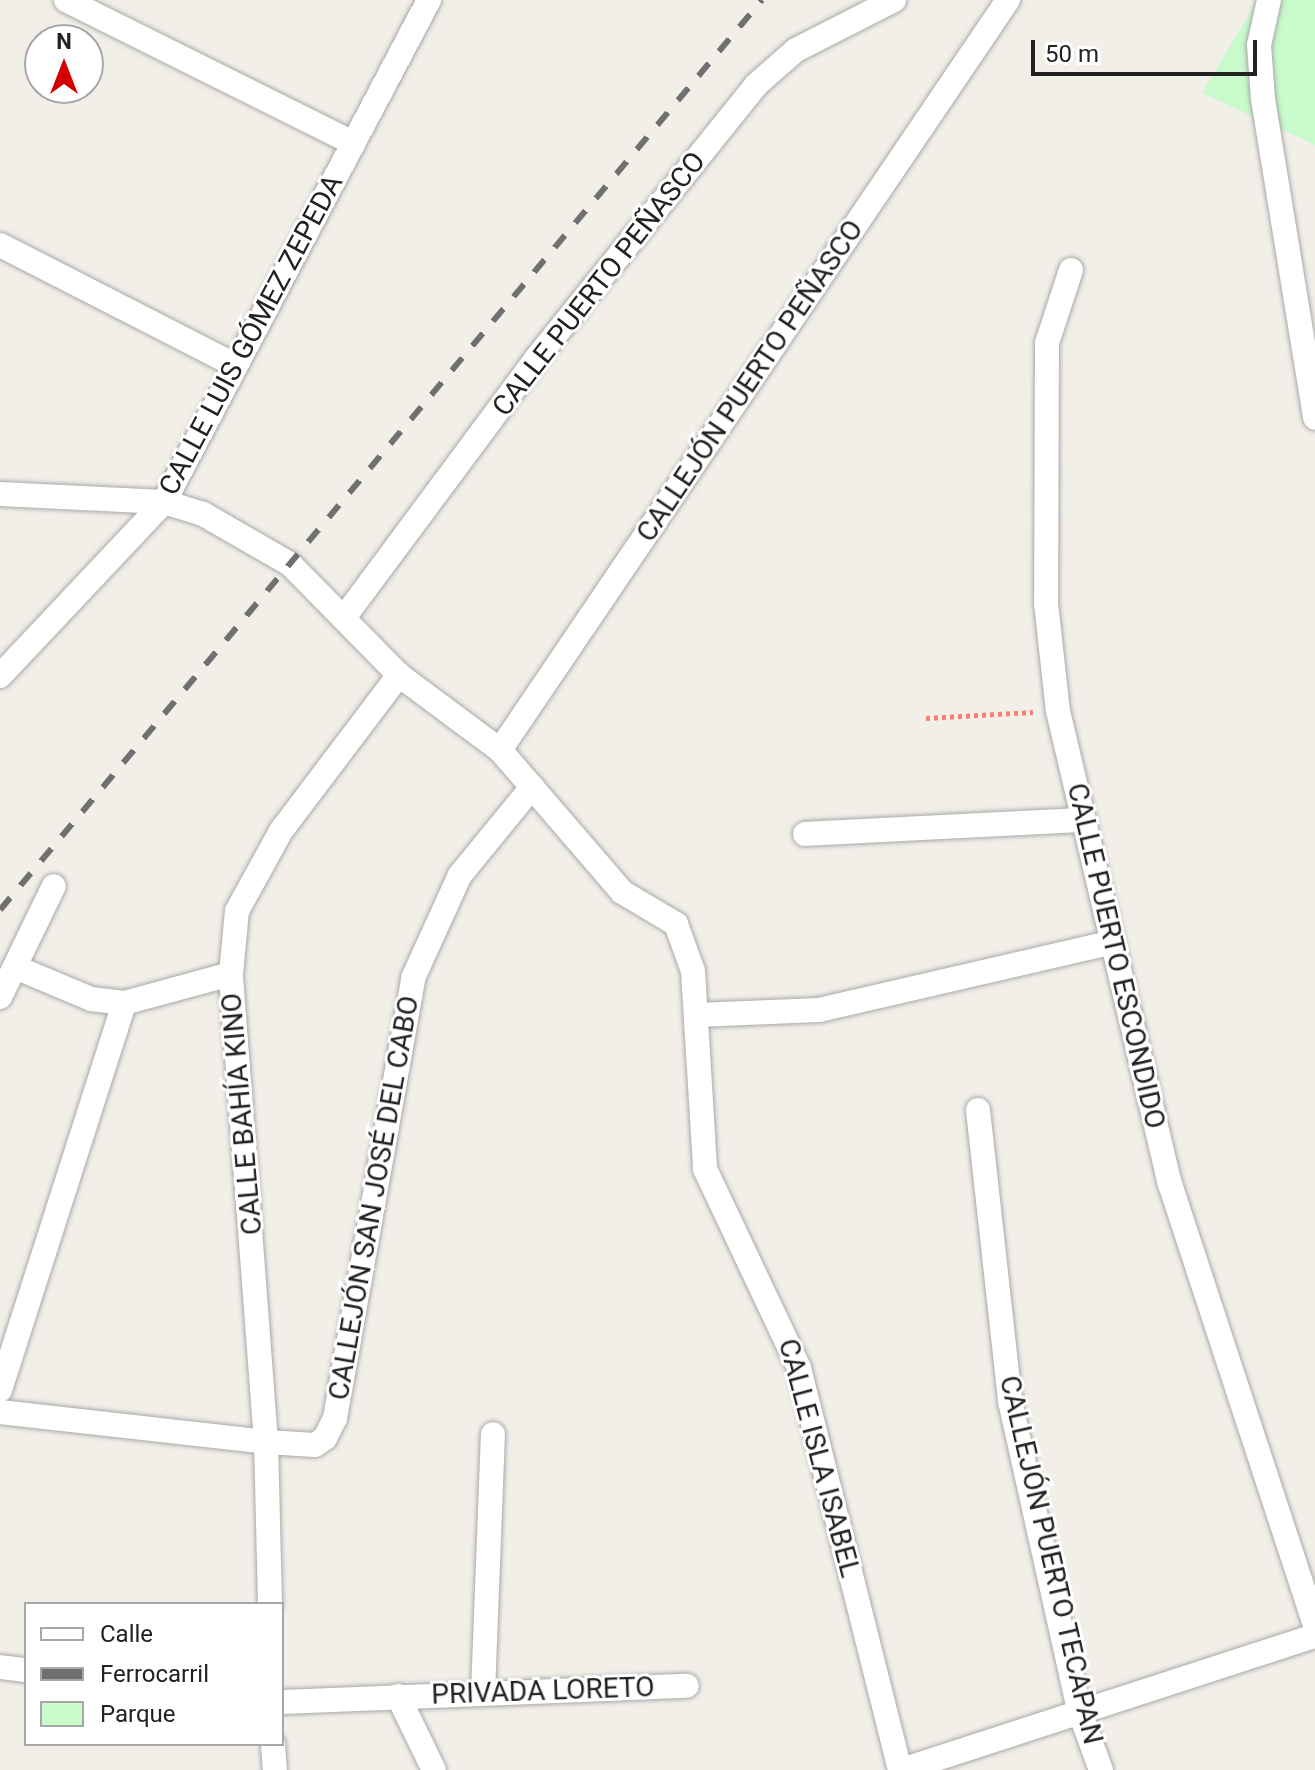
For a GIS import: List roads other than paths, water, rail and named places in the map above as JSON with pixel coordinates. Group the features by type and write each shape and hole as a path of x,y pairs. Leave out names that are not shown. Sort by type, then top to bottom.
{"street":[{"path":"66,0 353,143"},
{"name":"CALLE PUERTO PEÑASCO","path":"346,615 536,359 756,85 796,50 894,0"},
{"path":"1269,0 1259,45 1263,99 1315,418"},
{"name":"CALLE LUIS GÓMEZ ZEPEDA","path":"0,676 164,502 426,1"},
{"name":"CALLEJÓN PUERTO PEÑASCO","path":"500,750 997,4"},
{"path":"0,245 236,366"},
{"name":"CALLE PUERTO ESCONDIDO","path":"1071,270 1047,343 1046,603 1058,711 1110,943 1170,1184 1315,1624"},
{"path":"0,494 164,502"},
{"name":"CALLE ISLA ISABEL","path":"164,502 254,541 346,615 399,675 500,750 622,892 676,924 697,1015 705,1169 799,1368 901,1770"},
{"name":"CALLE BAHÍA KINO","path":"270,1602 266,1442 231,974 237,911 259,871 399,675"},
{"name":"CALLEJÓN SAN JOSÉ DEL CABO","path":"0,1412 315,1445 331,1429 413,978 460,875 532,787"},
{"path":"805,834 1084,820"},
{"path":"0,997 54,886"},
{"path":"697,1015 819,1010 1110,943"},
{"path":"15,967 91,999 124,1003 231,974"},
{"path":"0,1390 124,1003"},
{"name":"CALLEJÓN PUERTO TECAPAN","path":"978,1110 1010,1401 1079,1710 1101,1770"},
{"path":"483,1693 493,1434"},
{"path":"901,1770 1315,1636"},
{"path":"0,1667 24,1670"},
{"name":"PRIVADA LORETO","path":"284,1702 687,1686"},
{"path":"398,1696 434,1770"},
{"path":"273,1746 275,1770"}],"railway":[{"path":"0,910 762,0"}]}
